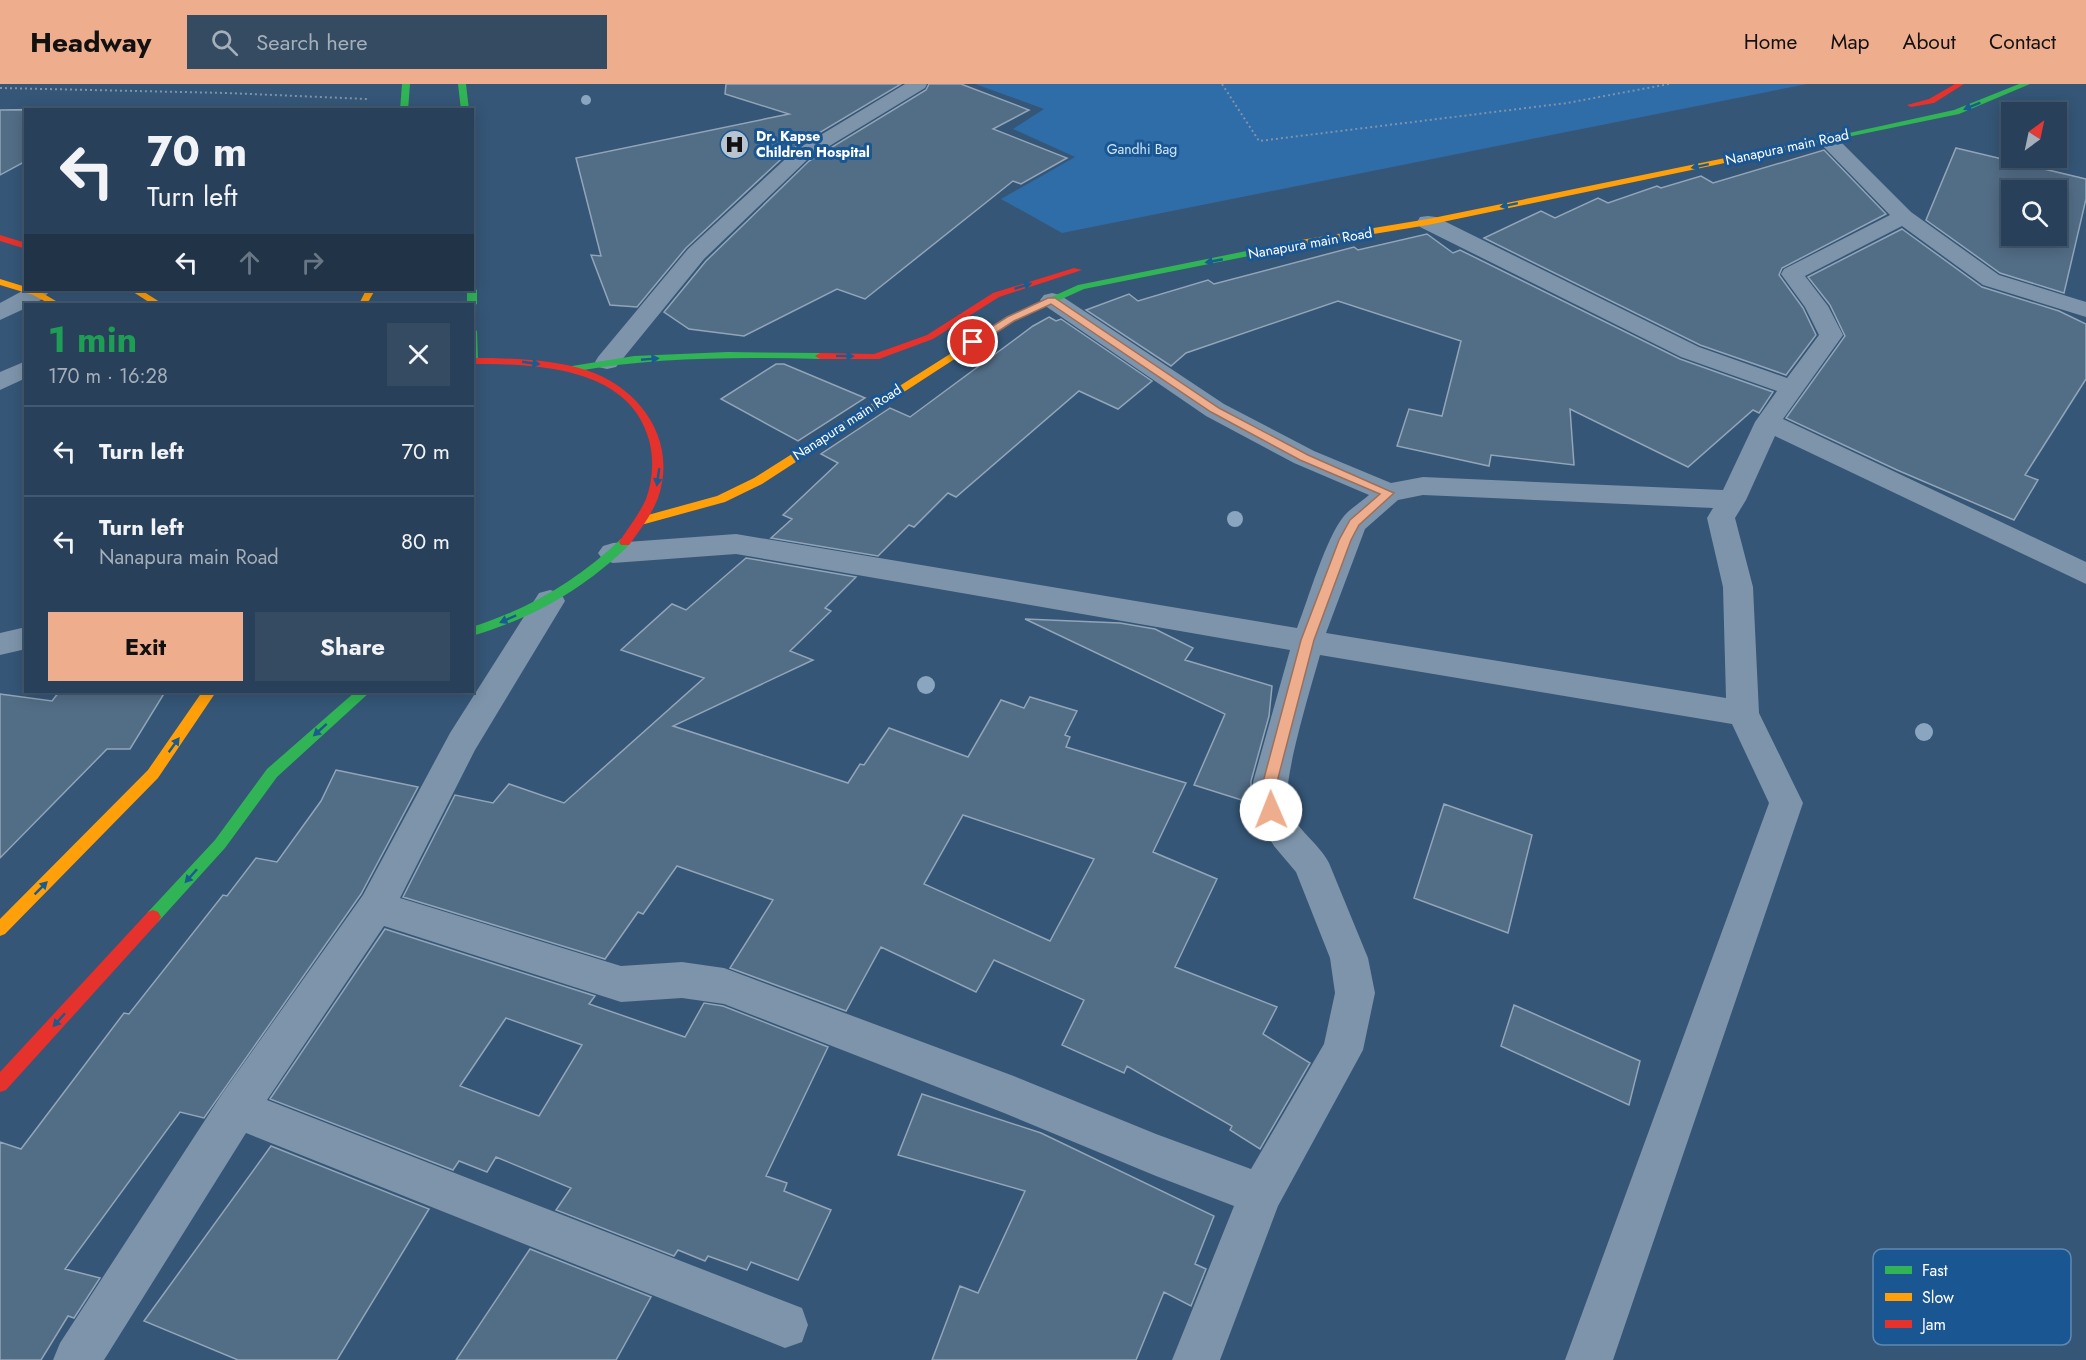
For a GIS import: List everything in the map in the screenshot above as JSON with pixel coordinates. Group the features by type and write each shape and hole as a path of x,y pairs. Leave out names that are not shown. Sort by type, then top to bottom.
{"main road":[{"path":"404,105 406,84"},
{"path":"462,84 465,108"},
{"path":"1896,108 1931,101 1960,84"},
{"name":"Nanapura main Road","path":"641,521 722,499 758,481 1010,319 1081,287 1292,245 1428,222 1956,112 2026,84"},
{"path":"0,238 24,245"},
{"path":"572,369 607,362 711,353 875,357 930,337 996,295 1089,268"},
{"path":"0,282 24,291"},
{"path":"24,291 46,299"},
{"path":"137,291 156,303"},
{"path":"474,361 525,361 572,369 613,386 643,411 659,443 659,481 641,521 604,563 550,601 474,631"},
{"path":"0,929 153,774 208,693"},
{"path":"0,1084 220,844 272,773 362,693"}],"street":[{"path":"607,362 696,254 801,155 918,84"},
{"path":"1827,139 1903,218 1991,280 2086,310"},
{"path":"1589,1360 1785,803 1743,713 1738,587 1721,518 1732,500 1768,422 1831,335 1816,306 1792,274 1903,218"},
{"path":"1428,222 1690,352 1793,388"},
{"path":"1052,300 1215,410 1304,457 1389,493"},
{"path":"0,313 24,306"},
{"path":"0,382 24,369"},
{"path":"1768,422 2086,574"},
{"path":"1196,1360 1261,1194 1343,1050 1355,993 1349,958 1311,863 1287,835 1271,810 1270,782 1308,640 1345,540 1354,523 1389,493 1423,486 1732,500"},
{"path":"613,553 736,544 1743,713"},
{"path":"77,1360 237,1109 376,907 462,742 550,601"},
{"path":"0,644 24,638"},
{"path":"376,907 621,984 682,980 724,986 1011,1095 1156,1155 1261,1194"},
{"path":"237,1109 784,1325"}],"path":[{"path":"1222,84 1259,141 1567,104 1669,84"},
{"path":"0,88 227,93 404,105"}],"green space":[{"name":"Gandhi Bag","path":"975,84 1807,84 1062,233 1001,199 1075,157 1013,129 1044,109"}],"building":[{"path":"726,84 901,84 792,149 686,248 637,307 610,305 591,255 601,256 576,158 789,114 725,94"},
{"path":"929,84 961,84 1029,110 993,129 1067,158 1021,184 1013,181 865,299 837,289 744,336 689,329 664,312 706,261 809,161 926,90"},
{"path":"0,110 24,110 24,162 0,175"},
{"path":"1956,148 2001,159 2001,168 2040,168 2086,179 2086,199 2064,293 2000,273 1926,220"},
{"path":"1824,150 1886,214 1782,268 1779,275 1803,308 1816,335 1786,375 1700,345 1484,238 1541,211 1555,218 1598,198 1608,203 1657,186 1661,188 1701,176 1713,183"},
{"path":"1902,229 1982,287 2059,311 2086,324 2086,379 2025,475 2038,480 2014,520 1897,470 1786,418 1845,336 1830,305 1808,277"},
{"path":"1427,234 1453,253 1460,250 1680,359 1773,392 1759,413 1753,410 1688,467 1570,409 1574,465 1491,455 1489,466 1397,446 1409,409 1442,416 1461,341 1338,301 1186,353 1171,366 1086,310 1129,294 1138,301 1208,280 1214,284 1354,247 1358,250"},
{"path":"1049,317 1056,321 1061,319 1152,381 1118,409 1079,391 956,497 948,493 914,527 909,525 878,556 771,538 792,519 783,515 838,463 821,454 890,408 910,417 1033,326"},
{"path":"776,364 784,364 865,398 798,441 721,399"},
{"path":"746,558 856,577 825,608 831,611 790,651 813,660 673,726 848,783 860,764 864,765 889,728 968,757 1001,700 1024,708 1030,697 1077,711 1065,735 1070,737 1066,747 1186,783 1153,852 1217,879 1175,967 1277,1007 1263,1034 1310,1063 1260,1149 1230,1130 1232,1126 1127,1066 1124,1073 1062,1045 1084,1000 994,960 976,992 881,947 846,1011 730,968 773,900 677,866 643,914 638,912 605,959 403,897 455,795 493,803 509,784 564,803 704,678 621,650 672,604 686,610","holes":["963,815 1094,859 1050,941 924,884"]},
{"path":"1025,619 1120,623 1155,629 1193,648 1185,660 1272,686 1269,716 1251,781 1251,803 1194,785 1225,714"},
{"path":"58,693 164,693 130,749 107,749 0,858 0,694 52,701"},
{"path":"336,770 418,787 361,894 204,1118 180,1112 65,1269 100,1278 74,1318 68,1316 41,1360 0,1360 0,1142 21,1149 124,1013 129,1014 223,895 227,896 256,858 277,862 321,801"},
{"path":"1444,804 1532,835 1508,933 1414,898"},
{"path":"385,929 595,996 589,1004 685,1037 704,1003 723,1006 828,1047 766,1176 787,1183 784,1191 831,1210 798,1280 751,1262 747,1270 708,1256 705,1261 678,1250 674,1256 556,1210 571,1188 496,1157 487,1172 459,1161 453,1170 270,1099","holes":["506,1018 582,1045 539,1116 460,1086"]},
{"path":"1514,1005 1640,1061 1629,1105 1501,1046"},
{"path":"922,1094 1041,1133 1214,1216 1195,1264 1206,1269 1191,1306 1164,1292 1136,1360 932,1360 960,1286 978,1293 1025,1191 898,1155"},
{"path":"271,1146 429,1209 337,1360 238,1360 144,1321"},
{"path":"530,1249 651,1297 616,1360 456,1360"}],"traffic: fast":[{"path":"404,108 406,84"},
{"path":"462,84 465,108"},
{"path":"1789,147 1956,112 2026,84"},
{"path":"980,338 1010,319 1081,287 1301,243"},
{"path":"472,291 472,303"},
{"path":"572,369 603,363 665,357 820,356"},
{"path":"474,631 535,608 554,597 592,572 625,542"},
{"path":"153,917 220,844 272,773 362,693"}],"traffic: slow":[{"path":"1301,243 1428,222 1789,147"},
{"path":"0,282 24,289"},
{"path":"29,291 54,303"},
{"path":"137,291 156,303"},
{"path":"364,303 370,291"},
{"path":"641,521 721,499 758,481 980,338"},
{"path":"0,929 153,774 208,693"}],"traffic: jam":[{"path":"1911,105 1931,101 1960,84"},
{"path":"0,238 24,245"},
{"path":"820,356 875,357 930,337 996,295 1077,270"},
{"path":"474,361 537,363 584,373 623,393 640,410 652,430 657,452 657,475 652,498 641,521 625,542"},
{"path":"0,1084 153,917"}],"place":[{"name":"Dr. Kapse Children Hospital","path":"735,144"}],"route":[{"path":"973,342 1010,319 1052,300 1215,410 1304,457 1389,493 1354,523 1345,540 1308,640 1270,782 1271,810"}]}
